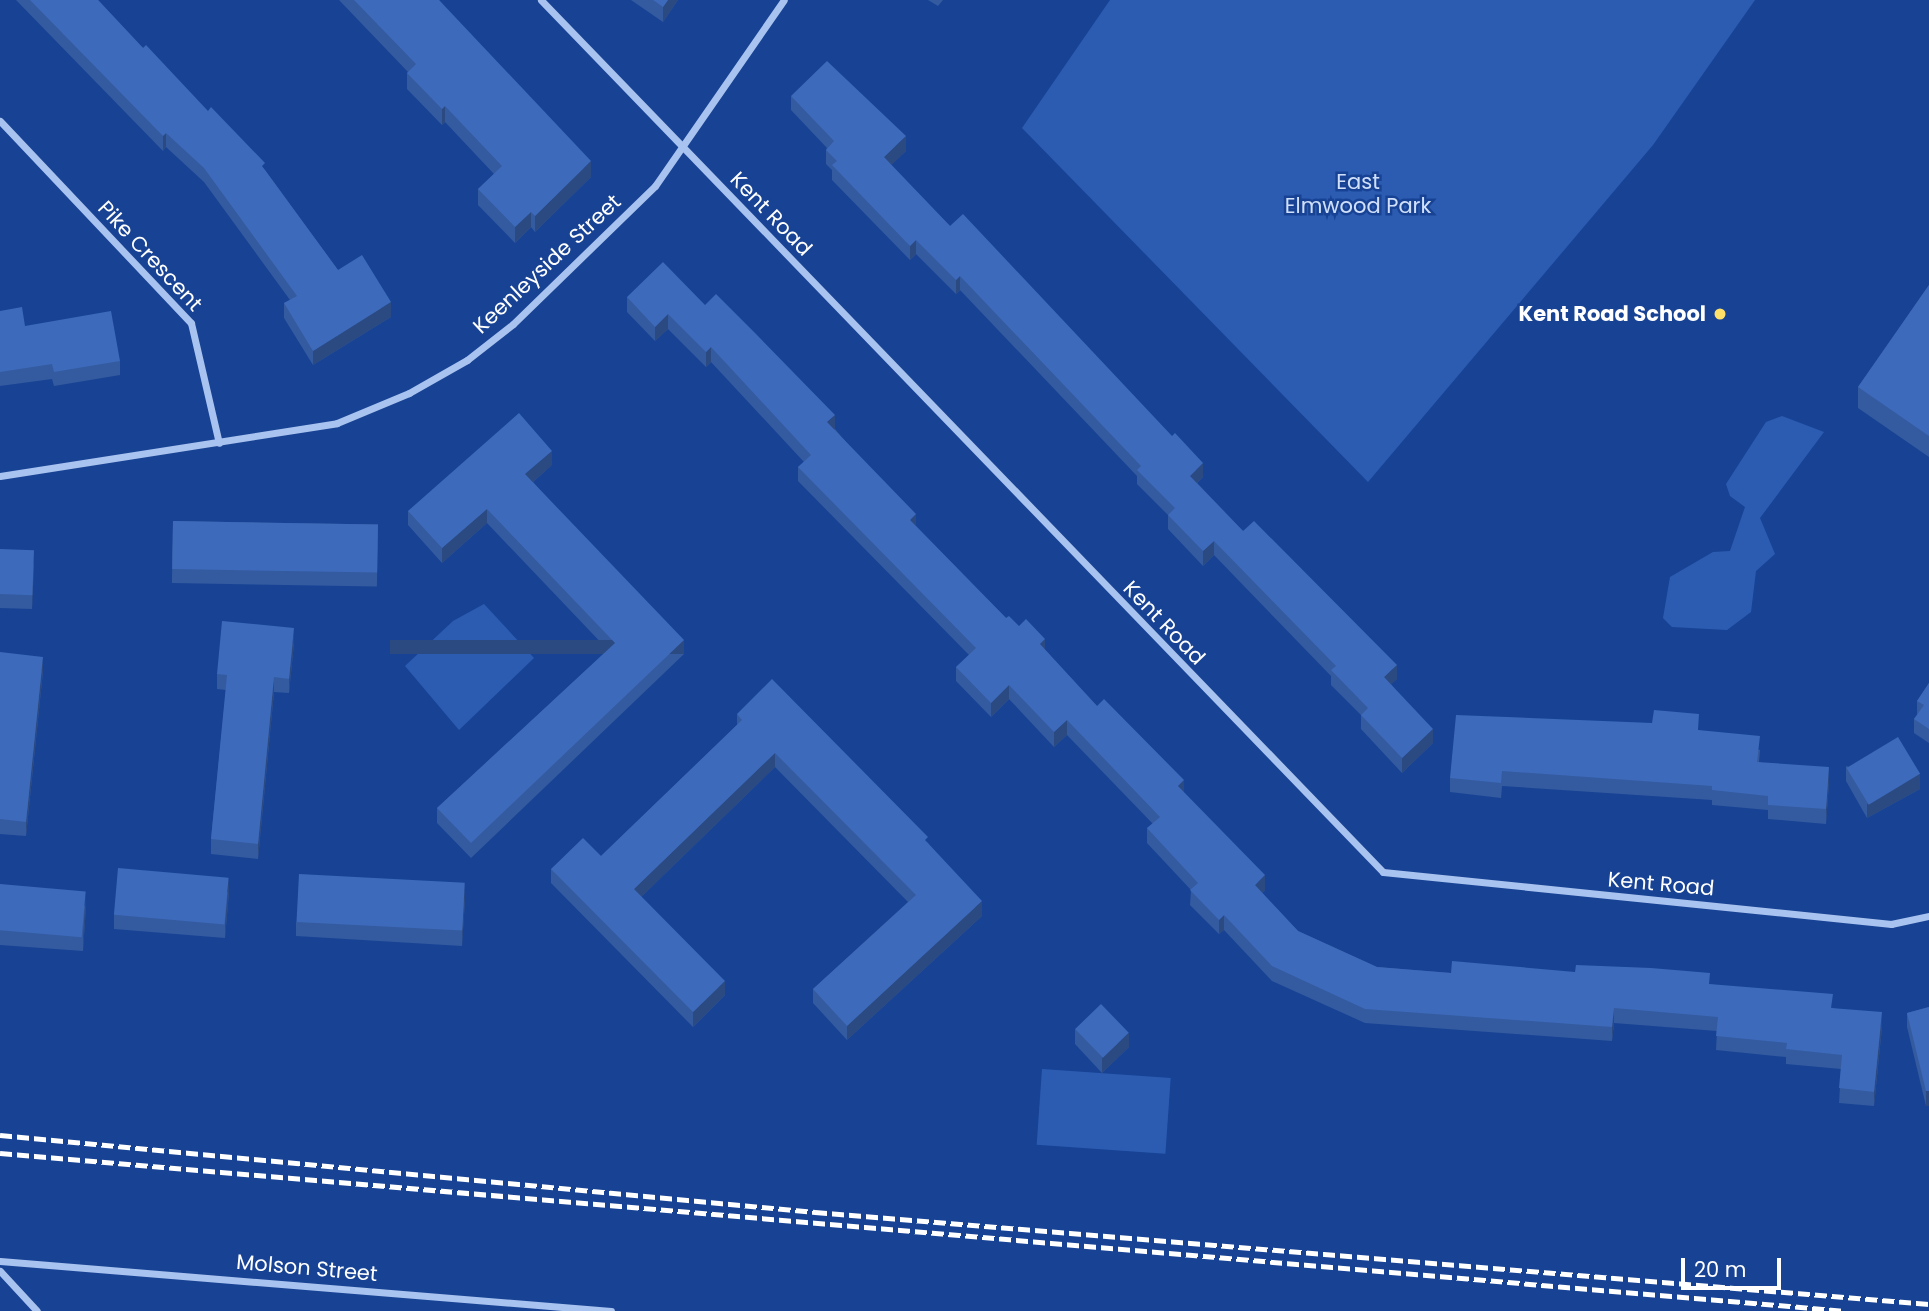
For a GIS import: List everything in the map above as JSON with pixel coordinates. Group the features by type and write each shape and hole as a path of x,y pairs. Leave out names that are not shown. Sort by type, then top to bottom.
{"street":[{"name":"Kent Road","path":"541,0 1383,872 1891,923 1929,916"},
{"name":"Keenleyside Street","path":"0,477 337,423 409,393 467,360 513,324 655,186 684,148 784,0"},
{"name":"Pike Crescent","path":"0,121 191,323 219,443"},
{"name":"Molson Street","path":"0,1261 611,1311"},
{"path":"0,1271 37,1311"}],"green space":[{"name":"East Elmwood Park","path":"1110,0 1755,0 1653,145 1368,482 1022,128"},
{"path":"1782,416 1824,432 1760,518 1775,554 1756,571 1751,612 1727,630 1672,627 1663,618 1670,577 1713,552 1730,551 1745,507 1730,496 1726,484 1766,422"},
{"path":"484,604 534,658 459,730 405,666 453,621"},
{"path":"1042,1069 1171,1078 1165,1154 1037,1145"}],"building":[{"path":"30,0 98,0 143,48 146,45 208,111 211,107 265,163 262,166 338,270 362,255 391,302 313,351 284,303 297,296 204,168 166,133 163,136"},
{"path":"354,0 439,0 591,161 535,216 531,212 515,227 478,189 502,166 445,106 442,109 407,73 416,64"},
{"path":"653,0 668,0 663,7"},
{"path":"827,61 906,136 884,157 950,226 963,214 1172,436 1175,433 1203,463 1190,476 1243,531 1254,521 1397,665 1384,677 1433,729 1402,758 1361,715 1368,708 1331,670 1336,666 1214,541 1203,551 1168,515 1175,508 1137,470 1141,466 960,276 956,280 916,240 910,246 832,165 837,161 826,150 834,141 791,96"},
{"path":"663,262 705,305 716,294 835,415 827,422 916,514 910,520 1006,618 1009,616 1019,626 1026,619 1045,639 1040,644 1097,706 1104,699 1184,780 1178,786 1265,875 1255,885 1298,931 1377,967 1451,973 1452,961 1575,972 1576,965 1651,968 1710,973 1709,984 1833,994 1831,1008 1882,1012 1874,1092 1839,1088 1842,1055 1786,1049 1787,1043 1716,1036 1718,1017 1614,1008 1612,1027 1365,1009 1272,966 1224,915 1219,920 1190,890 1198,883 1147,828 1160,817 1067,720 1054,732 1009,685 991,703 956,667 976,648 798,467 811,455 711,347 706,352 668,314 655,327 627,297"},
{"path":"1929,285 1929,436 1858,387"},
{"path":"22,307 25,326 111,311 120,361 54,372 52,364 0,372 0,311"},
{"path":"519,413 552,451 525,474 684,640 471,843 437,808 615,643 487,509 442,548 408,511"},
{"path":"173,521 378,525 377,573 172,569"},
{"path":"0,549 34,550 32,595 0,594"},
{"path":"222,621 294,628 289,679 274,677 258,844 211,839 227,675 217,674"},
{"path":"0,652 43,657 26,822 0,819"},
{"path":"772,679 928,837 925,840 982,901 847,1026 813,989 916,895 775,753 634,889 725,981 693,1012 551,869 583,838 601,856 742,720 737,714"},
{"path":"1929,683 1929,729 1914,719 1924,705 1917,701"},
{"path":"1654,710 1699,714 1698,730 1760,736 1757,762 1829,767 1826,809 1768,805 1768,796 1712,790 1712,786 1502,771 1501,783 1450,778 1456,715 1652,723"},
{"path":"1898,737 1920,774 1869,805 1847,768"},
{"path":"118,868 229,878 224,924 114,915"},
{"path":"299,874 465,883 462,931 296,922"},
{"path":"0,884 86,891 82,937 0,930"},
{"path":"1101,1004 1129,1033 1103,1058 1075,1029"},
{"path":"1929,1007 1929,1091 1926,1091 1907,1013"}],"railway":[{"path":"0,1135 815,1212 1929,1304"},
{"path":"0,1153 1845,1311"}],"place":[{"name":"Kent Road School","path":"1720,314"}]}
